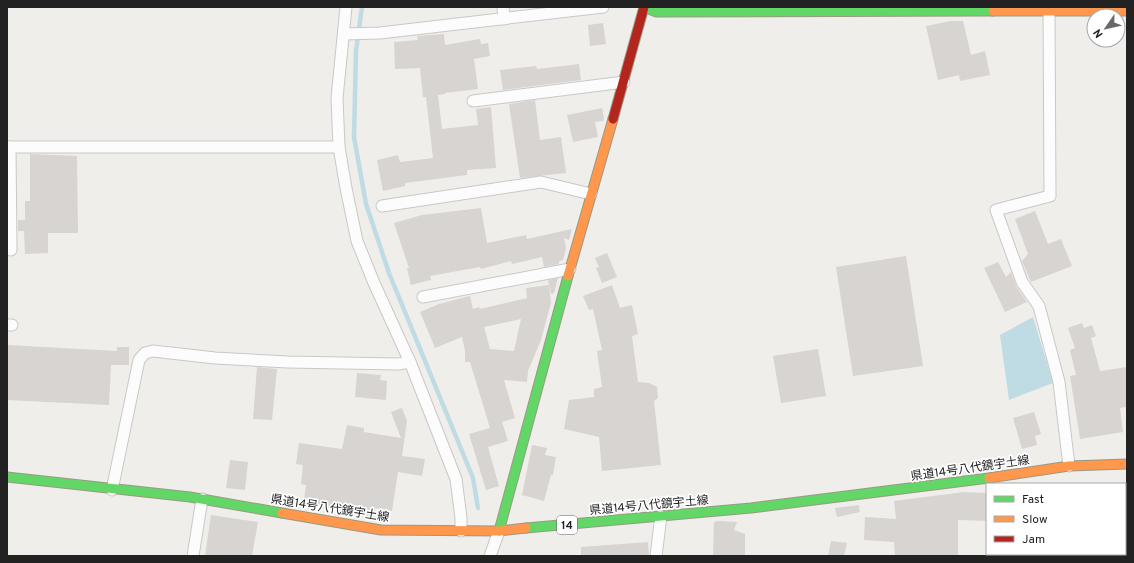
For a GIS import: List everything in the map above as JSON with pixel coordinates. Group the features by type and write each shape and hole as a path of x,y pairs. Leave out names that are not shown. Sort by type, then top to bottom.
{"main road":[{"path":"499,531 570,269 624,82 643,7 656,12 1049,9 1127,11"},
{"name":"県道14号八代鏡宇土線","path":"7,477 202,499 381,530 499,531 766,506 937,485 1069,466 1127,464"}],"street":[{"path":"346,7 338,98 339,147 357,241 374,283 410,362 456,479 461,518 461,531"},
{"path":"503,7 504,19"},
{"path":"344,34 377,33 603,7"},
{"path":"1049,9 1050,196 996,210 1022,282 1039,306 1059,382 1069,466"},
{"path":"473,101 624,82"},
{"path":"11,250 8,147 339,147"},
{"path":"382,206 541,182 591,194"},
{"path":"423,297 570,269"},
{"path":"112,490 139,360 145,353 153,351 215,358 288,362 398,364 410,362"},
{"path":"193,556 202,499"},
{"path":"656,556 661,516"},
{"path":"490,556 499,531"}],"water":[{"path":"1033,317 1053,383 1009,400 1000,335"}],"building":[{"path":"951,21 963,21 971,55 985,51 990,75 960,81 959,75 938,80 926,26"},
{"path":"603,23 606,44 590,46 588,25"},
{"path":"444,34 445,45 480,39 481,44 488,43 490,56 474,59 478,89 438,95 442,129 478,125 476,109 491,107 496,168 467,170 467,175 405,183 405,186 383,191 377,160 398,155 400,162 433,158 426,97 423,97 420,68 395,69 394,42 418,40 417,36"},
{"path":"579,64 581,80 503,90 500,70 536,66 537,69"},
{"path":"535,100 540,140 561,137 566,173 520,178 509,104"},
{"path":"602,108 604,118 603,121 595,122 598,137 573,142 567,115"},
{"path":"30,154 77,156 78,233 48,233 48,253 25,254 24,231 18,231 18,220 25,220 25,201 30,201"},
{"path":"481,208 487,243 526,235 527,239 572,229 569,240 564,238 566,248 563,260 559,261 559,264 544,267 542,257 512,264 511,261 481,269 480,267 430,276 431,280 411,285 407,268 409,268 394,223 422,215"},
{"path":"1035,211 1048,244 1061,239 1072,266 1031,282 1022,261 1028,254 1015,219"},
{"path":"607,253 617,277 602,283 596,268 599,267 595,258"},
{"path":"906,256 923,366 853,376 836,267"},
{"path":"998,262 1006,277 1011,272 1016,286 1027,302 1005,312 984,268"},
{"path":"558,278 554,293 551,294 548,280"},
{"path":"549,285 551,303 541,340 528,371 527,382 504,380 515,418 502,422 508,441 488,447 499,486 486,490 469,434 490,428 470,362 465,362 465,351 462,337 435,348 420,312 439,304 470,296 473,309 479,307 480,309 527,298 526,288","holes":["521,319 514,351 490,349 484,327"]},
{"path":"612,285 620,308 632,305 638,334 632,336 638,382 649,383 657,387 658,398 654,401 661,465 602,471 599,437 564,429 569,400 594,397 594,389 602,387 597,351 602,350 593,309 589,310 583,296"},
{"path":"1082,323 1084,328 1092,325 1096,336 1091,338 1100,371 1127,367 1127,407 1120,408 1123,432 1080,439 1070,376 1076,375 1070,350 1075,348 1068,328"},
{"path":"7,345 117,351 117,347 129,347 129,365 111,365 109,405 7,400"},
{"path":"818,349 826,396 781,403 773,356"},
{"path":"257,367 277,369 272,420 253,419"},
{"path":"357,373 381,375 380,380 387,381 386,400 355,397"},
{"path":"402,408 407,421 402,456 425,459 422,476 398,472 392,511 375,508 373,518 342,513 342,510 303,506 306,485 301,484 303,465 296,464 299,443 342,449 347,425 364,428 364,432 401,438 391,412"},
{"path":"1034,412 1041,434 1035,436 1037,445 1022,449 1013,418"},
{"path":"532,445 547,448 545,455 556,457 553,475 551,475 544,501 522,495"},
{"path":"230,460 248,462 245,490 226,488"},
{"path":"964,492 986,493 986,521 958,520 958,556 895,556 894,542 864,540 865,517 896,519 894,501"},
{"path":"859,505 860,512 837,517 835,508"},
{"path":"211,515 258,522 252,556 205,556"},
{"path":"714,522 737,522 734,530 745,534 745,556 713,556"},
{"path":"831,541 847,543 844,556 828,556"},
{"path":"648,542 649,556 581,556 581,547"}],"waterway":[{"path":"362,7 356,51 354,137 366,204 389,273 473,478 478,508"}],"traffic: fast":[{"path":"644,7 656,12 993,11"},
{"path":"499,531 568,276"},
{"path":"7,477 190,497 282,513"},
{"path":"526,528 751,508 989,478"}],"traffic: slow":[{"path":"993,11 1127,11"},
{"path":"568,276 613,119"},
{"path":"989,478 1069,466 1127,464"},
{"path":"282,513 381,530 499,531 526,528"}],"traffic: jam":[{"path":"613,119 644,7"}]}
